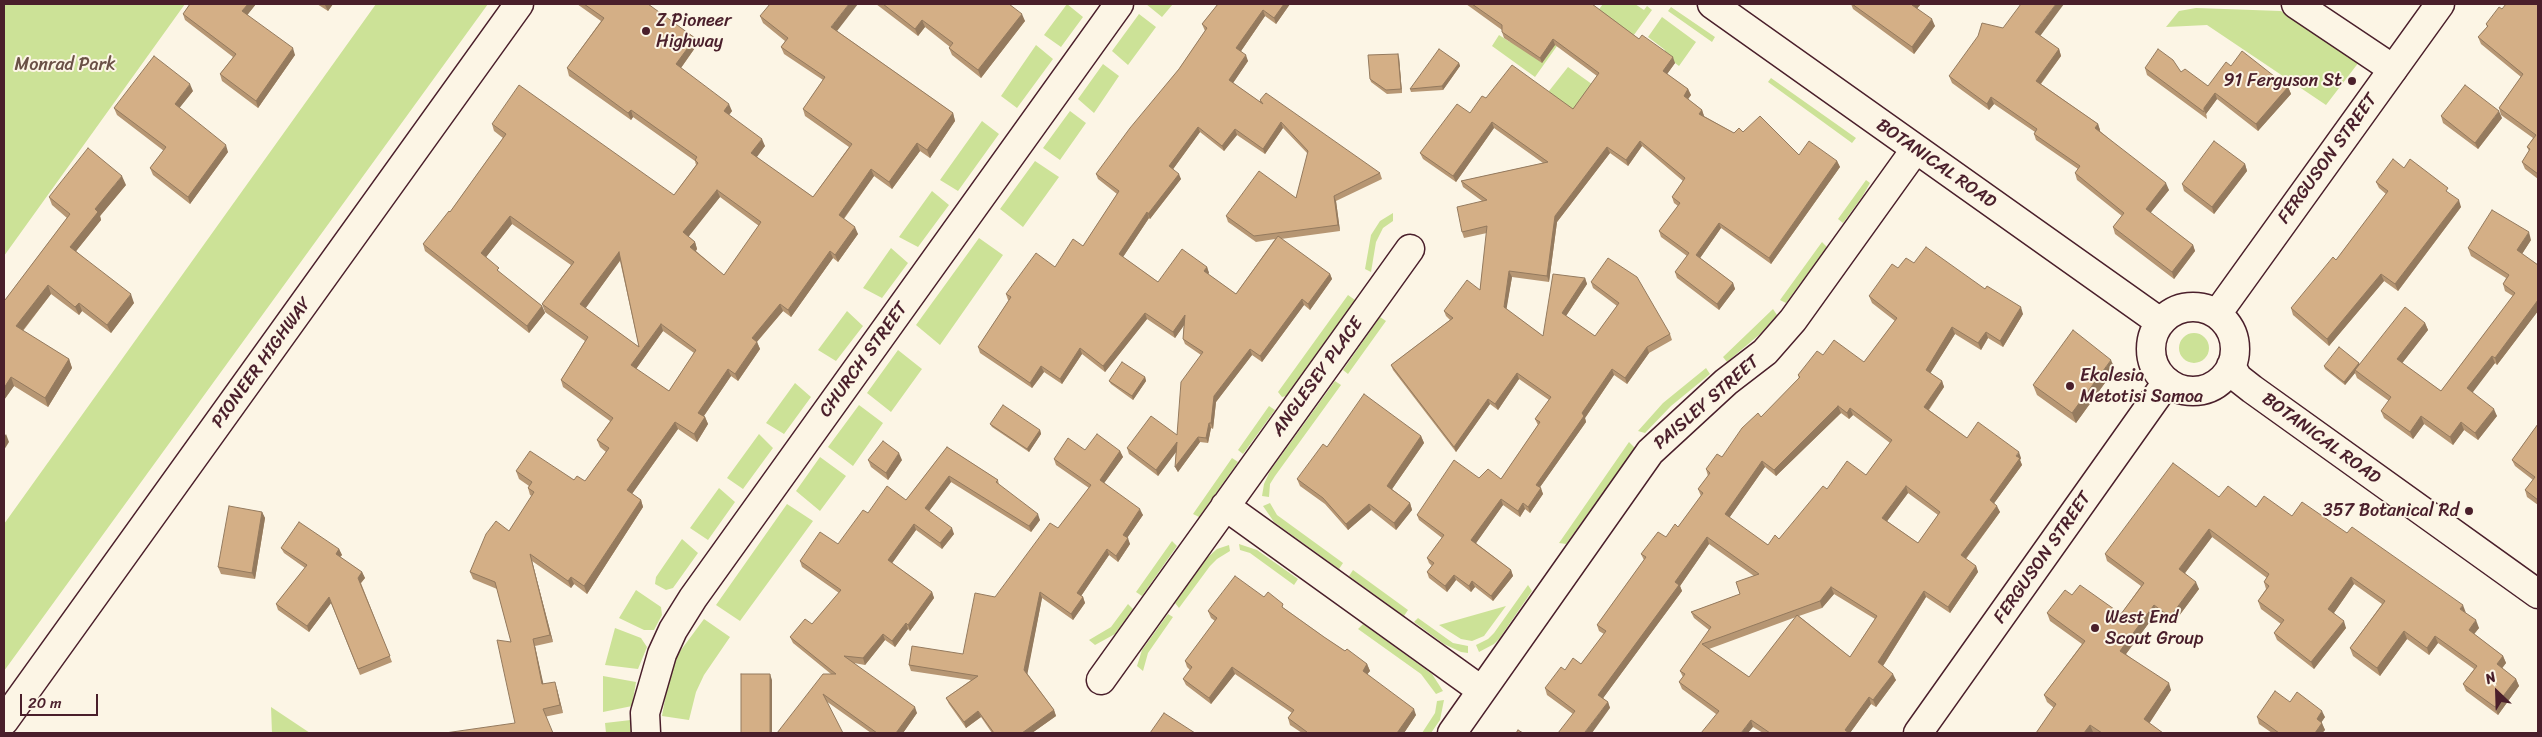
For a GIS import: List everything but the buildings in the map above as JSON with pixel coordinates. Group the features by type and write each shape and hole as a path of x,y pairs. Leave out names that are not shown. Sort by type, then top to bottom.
{"street":[{"name":"PIONEER HIGHWAY","path":"4,721 519,4"},
{"name":"CHURCH STREET","path":"646,733 645,713 662,654 693,598 1120,4"},
{"name":"BOTANICAL ROAD","path":"1712,4 1915,150 2160,322"},
{"path":"2296,4 2393,69"},
{"name":"FERGUSON STREET","path":"2216,314 2440,4"},
{"name":"PAISLEY STREET","path":"1452,733 1650,452 1684,419 1771,345 1790,324 1915,150"},
{"name":"ANGLESEY PLACE","path":"1101,680 1410,249"},
{"path":"2180,308 2205,308 2225,321 2234,343 2231,366 2224,376 2215,384 2203,389 2178,388 2167,382 2159,374 2151,354 2151,343 2160,322 2180,308"},
{"name":"BOTANICAL ROAD","path":"2231,366 2238,378 2252,389 2538,594"},
{"name":"FERGUSON STREET","path":"1918,733 2167,382"},
{"path":"1225,506 1481,690"}],"green space":[{"name":"Monrad Park","path":"4,4 185,4 4,256"},
{"path":"376,4 488,4 4,671 4,524"},
{"path":"1067,4 1083,17 1061,47 1044,35"},
{"path":"1146,4 1173,4 1162,17"},
{"path":"1603,4 1635,4 1644,10 1647,6 1652,10 1631,39 1593,17"},
{"path":"1671,7 1715,37 1712,42 1668,11"},
{"path":"2196,8 2281,11 2359,62 2326,105 2207,25 2166,27 2179,11"},
{"path":"1139,14 1156,27 1128,65 1112,51"},
{"path":"1662,17 1696,42 1679,66 1663,54 1665,50 1648,37"},
{"path":"1499,35 1510,42 1541,35 1557,46 1535,77 1492,46"},
{"path":"1036,45 1053,59 1017,108 1001,96"},
{"path":"1103,64 1119,76 1094,113 1078,99"},
{"path":"1568,67 1596,87 1560,137 1534,110"},
{"path":"1771,78 1856,138 1852,143 1768,82"},
{"path":"1070,111 1086,123 1060,160 1043,148"},
{"path":"982,121 999,134 958,191 940,180"},
{"path":"1035,161 1059,177 1023,227 1000,209"},
{"path":"1866,180 1870,183 1843,223 1838,219"},
{"path":"932,191 949,205 918,247 899,237"},
{"path":"1393,213 1393,221 1383,228 1376,242 1371,272 1365,269 1371,235 1380,221"},
{"path":"979,238 1003,255 940,345 916,325"},
{"path":"1822,242 1827,247 1786,303 1780,300"},
{"path":"891,248 908,263 882,298 863,288"},
{"path":"1348,295 1355,300 1286,396 1282,397 1278,392"},
{"path":"1773,309 1777,315 1760,334 1727,362 1723,357"},
{"path":"847,311 863,326 836,361 818,350"},
{"path":"1380,317 1386,321 1348,374 1343,370"},
{"path":"2194,333 2205,337 2209,348 2205,359 2194,363 2183,359 2179,348 2183,337"},
{"path":"898,350 922,369 891,412 867,393"},
{"path":"1706,368 1710,374 1671,406 1645,433 1638,431 1663,403"},
{"path":"1335,381 1341,385 1275,476 1270,484 1269,497 1262,496 1264,484 1270,471"},
{"path":"795,383 811,397 784,434 766,423"},
{"path":"859,405 883,423 853,466 828,447"},
{"path":"1269,406 1275,410 1243,454 1238,450"},
{"path":"759,434 773,448 743,489 727,478"},
{"path":"1629,442 1635,448 1566,544 1559,543"},
{"path":"820,457 846,476 820,511 796,491"},
{"path":"1232,458 1238,462 1199,517 1193,514"},
{"path":"719,488 735,502 708,540 690,528"},
{"path":"1270,503 1277,515 1343,563 1339,569 1274,522 1263,506"},
{"path":"787,504 813,521 740,621 716,605"},
{"path":"682,539 698,553 673,588 666,590 655,584 656,577"},
{"path":"1172,541 1177,546 1142,596 1136,592"},
{"path":"1239,544 1257,550 1298,579 1294,585 1250,553 1240,550"},
{"path":"1229,545 1230,551 1210,566 1179,608 1175,603 1207,558 1217,549"},
{"path":"1353,570 1408,610 1404,616 1349,576"},
{"path":"1528,585 1532,591 1499,639 1479,652 1476,645 1488,639 1494,633"},
{"path":"636,590 661,607 662,615 654,630 644,630 619,618"},
{"path":"1128,604 1133,609 1115,634 1095,645 1089,640 1111,627"},
{"path":"1506,606 1484,636 1472,641 1461,639 1439,625"},
{"path":"1168,614 1173,617 1148,653 1143,671 1137,666 1142,650"},
{"path":"1418,618 1453,643 1468,646 1468,653 1461,652 1444,644 1414,622"},
{"path":"704,619 730,637 704,675 696,692 689,720 662,716 669,676 678,654"},
{"path":"1363,624 1432,674 1443,691 1436,694 1421,674 1358,629"},
{"path":"615,628 641,638 647,647 638,669 605,665"},
{"path":"603,676 636,682 632,706 603,712"},
{"path":"1444,700 1440,720 1431,733 1422,733 1435,713 1437,701"},
{"path":"271,707 310,733 272,733"},
{"path":"631,720 631,733 606,733 605,723"}],"place":[{"name":"Z Pioneer Highway","path":"646,31"},
{"name":"91 Ferguson St","path":"2352,81"},
{"name":"Ekalesia Metotisi Samoa","path":"2070,386"},
{"name":"357 Botanical Rd","path":"2469,511"},
{"name":"West End Scout Group","path":"2095,628"}]}
